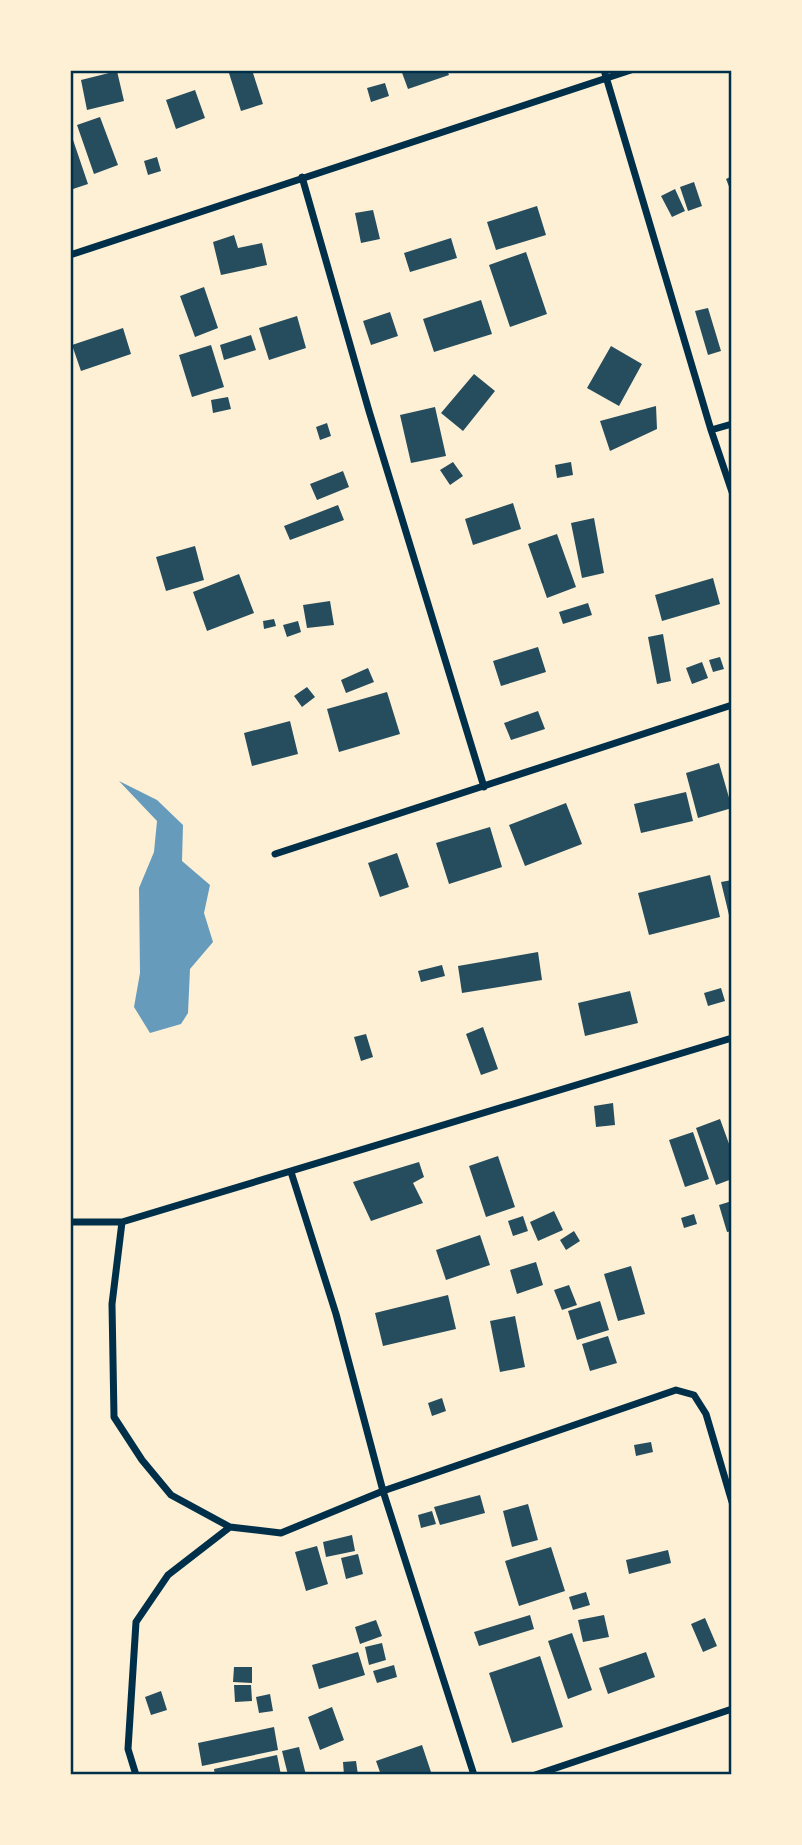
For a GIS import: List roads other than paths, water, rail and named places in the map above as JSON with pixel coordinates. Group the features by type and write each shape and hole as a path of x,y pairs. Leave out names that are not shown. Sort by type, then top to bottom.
{"street":[{"path":"70,256 605,73 631,70"},
{"path":"605,73 711,430 732,492"},
{"path":"302,177 369,411 484,787"},
{"path":"711,430 732,424"},
{"path":"275,854 732,705"},
{"path":"70,1222 122,1222 732,1038"},
{"path":"291,1171 336,1314 383,1491 474,1775"},
{"path":"122,1222 112,1304 114,1417 142,1460 171,1495 230,1527 281,1533 383,1491 676,1390 694,1395 706,1413 732,1502"},
{"path":"136,1775 128,1749 136,1622 168,1574 230,1527"},
{"path":"535,1775 732,1709"}],"water":[{"path":"119,781 157,800 183,825 182,861 210,885 204,913 213,942 190,969 188,1013 181,1024 150,1033 134,1007 140,973 139,888 154,852 157,821"}]}
